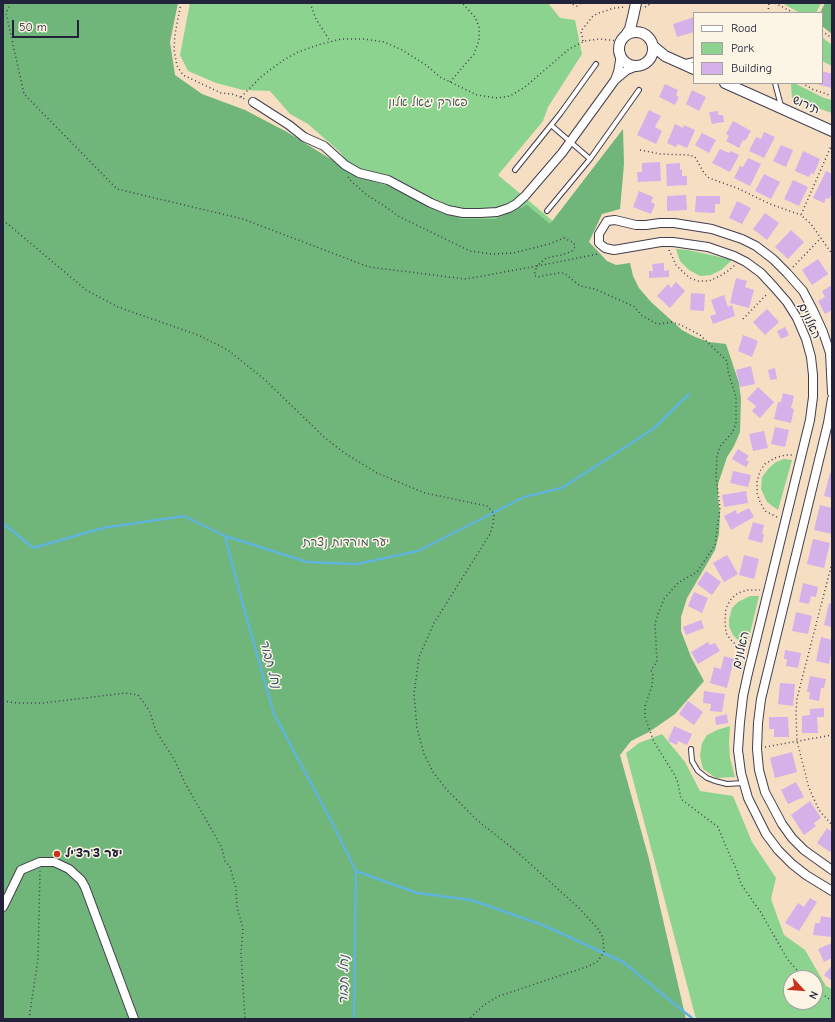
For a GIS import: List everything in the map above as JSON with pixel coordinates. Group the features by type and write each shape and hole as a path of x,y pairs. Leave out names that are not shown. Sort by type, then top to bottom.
{"street":[{"path":"636,5 638,20 641,27 652,41 654,52 648,62"},
{"path":"252,102 304,137 324,146 345,165 359,173 388,180 448,210 480,214 497,212 516,204 525,196 570,142 615,80 618,72 620,55 619,46 630,29 636,5"},
{"path":"624,38 634,32 646,34"},
{"path":"653,46 665,56 693,69"},
{"path":"620,55 631,66 637,66"},
{"path":"615,80 628,70 648,62 655,60 677,62"},
{"name":"תירוש","path":"727,84 832,131"},
{"name":"האלונים","path":"832,393 830,354 823,332 813,310 803,291 787,273 773,259 756,246 742,239 702,227 674,223 636,225 615,220 607,222 599,234 599,243 605,248 614,250 667,242 708,247 746,262 761,273 787,302 797,318 806,339 811,357 813,397 810,420 743,696 738,750 741,773 748,798 766,834 778,850 792,864 832,892"},
{"path":"832,399 828,423 764,684 758,723 757,749 759,770 765,792 782,824 792,838 804,850 832,870"},
{"path":"3,907 21,870 40,862 54,862 69,869 86,887 134,1019"}],"lane":[{"path":"677,62 693,60"},
{"path":"515,170 551,125 596,64"},
{"path":"775,84 782,108"},
{"path":"546,211 590,159 639,90"},
{"path":"551,125 590,159"},
{"path":"691,749 692,761 698,771 706,778 727,784 744,783"}],"path":[{"path":"11,3 6,13 24,94 117,189 243,219 369,267 466,279 598,254"},
{"path":"181,3 175,34 174,50 177,66 182,75 222,93 232,94 252,102"},
{"path":"310,3 316,18 330,41"},
{"path":"450,82 474,54 479,40 479,27 475,17 462,3"},
{"path":"569,3 577,6 581,3"},
{"path":"775,3 792,12"},
{"path":"583,42 581,31 593,16 614,8 636,5"},
{"path":"823,31 832,38"},
{"path":"241,97 262,76 282,61 298,52 330,41 341,39 364,39 384,42 402,50 426,65 440,77 450,82 477,95 497,98 510,96 525,87 569,50 585,41 624,38"},
{"path":"804,84 812,89 832,96"},
{"path":"801,215 832,144"},
{"path":"640,150 660,154 689,155 695,157 704,173 709,178 737,188 770,204 801,215 811,224 832,254"},
{"path":"345,165 343,170 351,181 367,195 398,216 470,251 492,254 513,253 550,244 564,238 574,243 575,247 572,251 562,255 546,258 537,266 534,274 537,277 558,272 564,273 580,286 595,290 634,307 642,315 655,323 660,324 671,322 681,325 700,335 727,361 728,371 736,397 736,424 732,433 721,445 717,455 716,476 720,508 715,546 697,572 678,582 664,599 655,624 657,662 651,670 653,675 652,686 645,706 645,717 654,742 674,774 681,799 718,827 726,849 736,868 741,884 760,911 788,960 797,970"},
{"path":"3,220 86,290 118,308 198,335 228,350 264,379 324,437 343,452 377,473 425,492 487,506 494,514 494,524 490,534 434,622 419,657 414,694 417,728 424,754 433,772 447,790 477,820 516,851 580,909 604,938 604,952 598,961 589,966 499,996 484,1005 469,1019"},
{"path":"667,242 676,265 690,278 698,281 708,281 720,276 732,268 739,258"},
{"path":"785,521 765,511 757,493 757,482 760,471 765,464 775,458 785,455 801,455"},
{"path":"832,563 798,698 796,713 797,741 809,788 819,810 832,825"},
{"path":"753,651 737,646 726,633 726,608 732,599 738,594 748,590 757,589 768,591"},
{"path":"3,701 17,703 43,703 126,693 138,695 149,710 156,731 174,759 185,783 222,848 225,860 230,867 236,888 237,908 243,928 241,953 245,1019"},
{"path":"757,749 832,735"},
{"path":"29,1019 38,959 40,862"},
{"path":"823,995 832,1001"}],"green space":[{"name":"יער מורדות נצרת","path":"3,3 178,3 170,42 175,75 202,94 245,110 287,132 337,163 369,180 391,187 461,219 495,219 527,205 550,224 623,129 624,164 620,209 602,214 589,242 607,261 616,265 630,263 633,276 639,288 651,302 682,330 709,342 726,344 739,383 741,399 740,432 727,457 718,484 720,513 719,534 715,550 687,598 681,617 681,631 691,657 704,681 675,714 649,732 631,741 620,755 649,859 686,1019 3,1019"},
{"name":"פארק יגאל אלון","path":"190,3 548,3 560,18 575,20 582,54 548,107 543,121 498,175 567,233 501,247 359,179 340,152 308,124 290,114 270,91 243,90 216,83 188,71 180,55"},
{"path":"782,3 821,3 816,12 798,12"},
{"path":"825,3 832,3 832,34 823,27 823,12 820,12"},
{"path":"823,38 832,45 832,66 823,62"},
{"path":"791,84 796,84 824,98 832,100 832,113 792,99"},
{"path":"676,249 688,250 732,260 721,270 711,275 700,276 689,270 680,261"},
{"path":"784,459 792,460 778,510 767,502 761,489 762,477 776,462"},
{"path":"750,596 759,596 747,646 733,635 729,626 729,619 732,608 738,602"},
{"path":"730,726 730,758 735,777 716,778 703,769 700,756 702,743 707,735"},
{"path":"662,734 685,762 700,791 733,796 752,842 776,878 771,899 784,935 805,950 817,970 783,970 783,1010 823,1010 823,981 826,986 832,989 832,1019 696,1019 626,753 639,743"}],"building":[{"path":"693,17 693,32 677,37 673,24"},
{"path":"823,71 832,74 832,88 817,84 823,84"},
{"path":"665,84 678,90 676,95 679,97 675,105 659,97"},
{"path":"692,90 706,97 699,111 686,104"},
{"path":"649,110 661,116 655,127 662,131 656,144 637,135"},
{"path":"718,111 718,115 723,115 724,122 712,124 709,112"},
{"path":"733,121 751,131 745,141 743,140 739,148 726,141 729,136 726,134"},
{"path":"675,124 683,128 684,125 695,130 687,148 678,144 676,147 667,143"},
{"path":"764,132 775,137 764,158 749,151 756,137 761,139"},
{"path":"702,133 716,140 709,153 695,145"},
{"path":"781,145 793,150 786,167 773,161"},
{"path":"720,149 729,153 731,151 739,155 730,172 712,163"},
{"path":"803,151 820,159 814,174 811,173 809,177 795,171"},
{"path":"748,158 761,164 750,186 734,178 740,166 743,167"},
{"path":"660,162 661,181 638,182 637,172 642,172 642,163"},
{"path":"680,163 682,176 687,176 687,185 667,186 666,164"},
{"path":"826,171 832,174 832,193 829,199 826,198 824,203 813,198"},
{"path":"764,174 780,182 771,199 755,191"},
{"path":"793,180 808,187 799,206 784,199"},
{"path":"639,191 653,197 651,202 655,204 651,214 633,207"},
{"path":"686,195 687,210 667,211 667,196"},
{"path":"696,196 720,196 720,204 715,204 715,213 695,212"},
{"path":"737,201 751,208 742,224 729,218"},
{"path":"765,213 779,223 767,240 753,229"},
{"path":"791,230 804,242 788,259 775,247"},
{"path":"818,259 828,274 812,285 802,270"},
{"path":"664,263 664,271 669,270 669,277 649,278 649,271 653,271 652,264"},
{"path":"736,278 747,281 745,287 754,290 749,308 730,303"},
{"path":"676,282 685,291 670,308 657,296 668,284 671,288"},
{"path":"832,285 832,310 825,314 818,301 825,297 822,291"},
{"path":"691,293 705,294 704,311 690,310"},
{"path":"724,295 728,307 732,305 735,316 713,324 710,316 716,314 711,300"},
{"path":"767,309 779,322 765,335 753,322"},
{"path":"785,327 789,335 781,339 777,331"},
{"path":"743,335 758,341 752,357 738,351"},
{"path":"751,366 755,384 740,387 736,370"},
{"path":"775,368 777,379 770,380 768,370"},
{"path":"758,387 774,402 760,418 752,411 756,406 747,399"},
{"path":"783,393 794,396 791,408 794,409 791,423 774,419 778,402 781,402"},
{"path":"775,427 789,430 785,447 771,444"},
{"path":"764,431 768,448 753,451 749,434"},
{"path":"738,449 749,456 746,460 749,462 746,467 732,459"},
{"path":"733,471 751,475 748,487 730,483"},
{"path":"830,473 832,473 832,498 824,496"},
{"path":"746,491 748,503 724,507 722,495"},
{"path":"820,505 832,508 832,534 814,530"},
{"path":"749,508 754,517 731,530 724,516 736,510 737,514"},
{"path":"753,522 764,525 762,543 748,539"},
{"path":"813,539 830,543 824,568 807,564"},
{"path":"727,555 738,574 724,582 713,563"},
{"path":"744,555 759,559 754,579 739,575"},
{"path":"706,571 721,582 712,595 697,584"},
{"path":"803,583 818,587 816,597 811,596 809,604 799,602"},
{"path":"694,592 708,598 702,613 688,606"},
{"path":"829,603 832,604 832,627 824,625"},
{"path":"796,612 812,616 808,634 792,631"},
{"path":"701,620 704,628 686,635 683,627"},
{"path":"821,637 832,640 829,664 816,661"},
{"path":"708,642 710,645 715,643 720,651 698,664 691,652"},
{"path":"785,650 801,653 798,668 786,666 787,659 784,659"},
{"path":"724,656 734,659 727,688 710,683 714,667 721,669"},
{"path":"810,676 826,679 824,688 821,688 819,701 809,699 810,692 807,692"},
{"path":"780,683 795,684 793,706 778,704"},
{"path":"704,691 725,694 722,712 710,711 711,704 703,703"},
{"path":"688,701 703,712 694,725 679,714"},
{"path":"824,708 824,717 817,717 818,733 802,733 802,716 810,715 810,709"},
{"path":"727,714 728,723 716,725 715,717"},
{"path":"769,717 788,717 789,737 774,737 774,729 769,729"},
{"path":"674,726 692,734 687,745 678,741 677,745 668,741"},
{"path":"792,752 797,772 775,778 770,758"},
{"path":"796,782 804,797 788,804 781,790"},
{"path":"810,801 821,818 814,823 816,826 804,835 791,815"},
{"path":"827,828 832,832 832,850 830,852 817,843"},
{"path":"810,898 817,902 799,931 785,923 798,903 804,907"},
{"path":"821,916 832,918 832,937 813,935 815,923 820,923"},
{"path":"832,943 832,958 824,962 818,949"},
{"path":"832,965 832,981 824,975"}],"waterway":[{"path":"225,536 307,562 357,564 418,551 524,497 562,488 653,429 689,394"},
{"name":"נחל תבור","path":"3,523 33,548 103,528 184,516 225,536 274,714 335,828 356,871 354,1019"},
{"path":"356,871 417,893 471,900 543,925 623,962 693,1019"}],"place":[{"name":"יער צ'רצ'יל","path":"57,854"}]}
